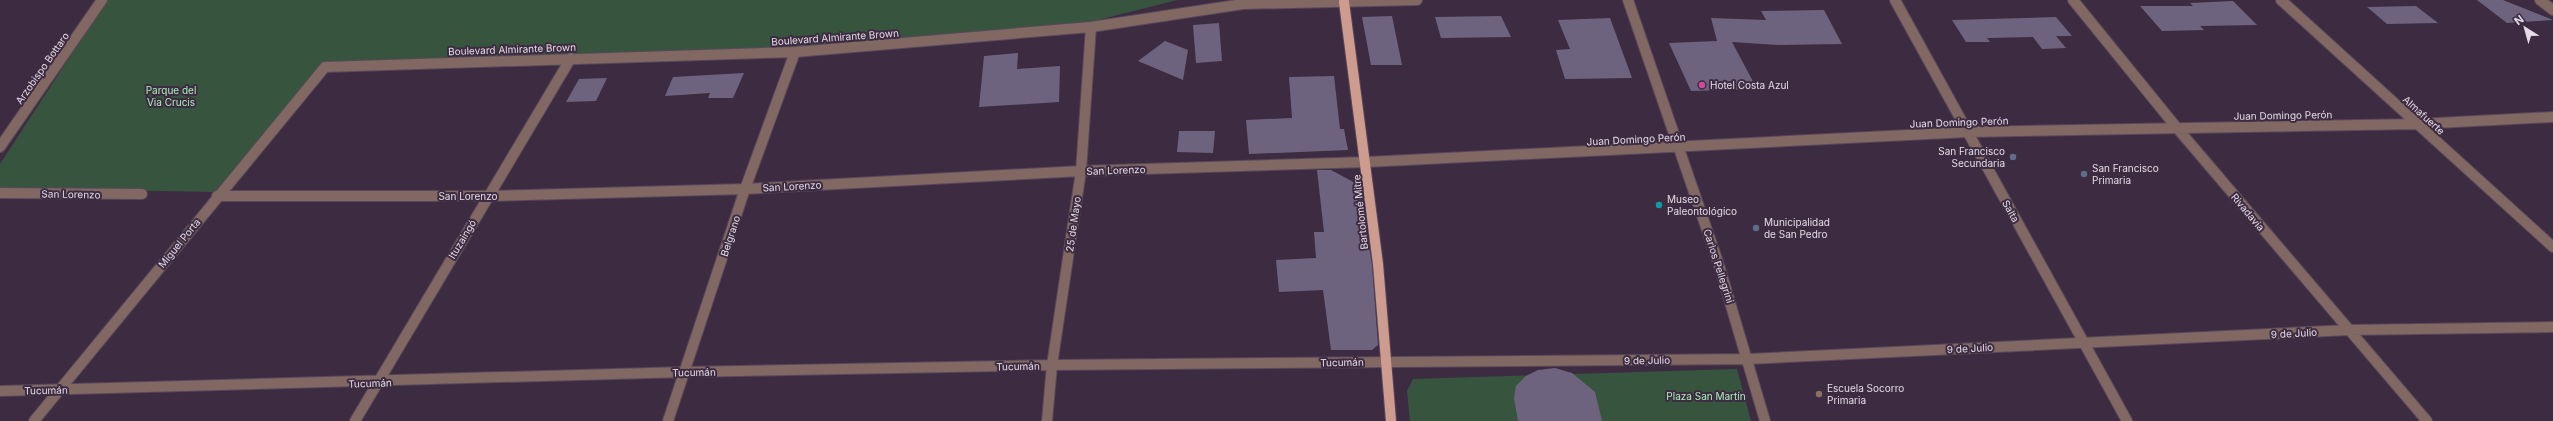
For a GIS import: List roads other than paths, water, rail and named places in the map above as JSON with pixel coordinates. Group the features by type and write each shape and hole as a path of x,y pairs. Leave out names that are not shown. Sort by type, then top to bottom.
{"main road":[{"name":"Bartolomé Mitre","path":"1344,2 1367,162 1388,362 1391,421"}],"street":[{"name":"Arzobispo Bottaro","path":"0,148 102,0"},
{"name":"Boulevard Almirante Brown","path":"325,67 795,52 1091,27 1229,5 1416,0"},
{"name":"Carlos Pellegrini","path":"1628,0 1681,148 1749,359 1765,421"},
{"name":"Salta","path":"1895,0 2127,421"},
{"name":"Rivadavia","path":"2073,0 2176,128 2427,421"},
{"name":"Almafuerte","path":"2281,0 2553,247"},
{"path":"2540,0 2553,10"},
{"name":"25 de Mayo","path":"1047,421 1052,365 1081,171 1091,27"},
{"name":"Belgrano","path":"668,421 745,189 795,52"},
{"name":"Ituzaingó","path":"355,421 571,58"},
{"name":"Miguel Porta","path":"34,421 217,196 325,67"},
{"name":"Juan Domingo Perón","path":"1367,162 1681,148 1968,132 2418,124 2553,117"},
{"name":"San Lorenzo","path":"217,196 488,196 745,189 1081,171 1367,162"},
{"name":"San Lorenzo","path":"0,193 142,194"},
{"name":"9 de Julio","path":"1388,362 1749,359 2349,330 2553,327"},
{"name":"Tucumán","path":"0,391 378,382 685,372 1052,365 1388,362"}],"place":[{"name":"Hotel Costa Azul","path":"1702,85"},
{"name":"San Francisco Secundaria","path":"2013,157"},
{"name":"San Francisco Primaria","path":"2084,174"},
{"name":"Museo Paleontológico","path":"1659,205"},
{"name":"Municipalidad de San Pedro","path":"1756,228"},
{"name":"Escuela Socorro Primaria","path":"1819,394"}],"park label":[{"name":"Parque del Via Crucis","path":"171,96"},
{"name":"Plaza San Martín","path":"1706,396"}]}
